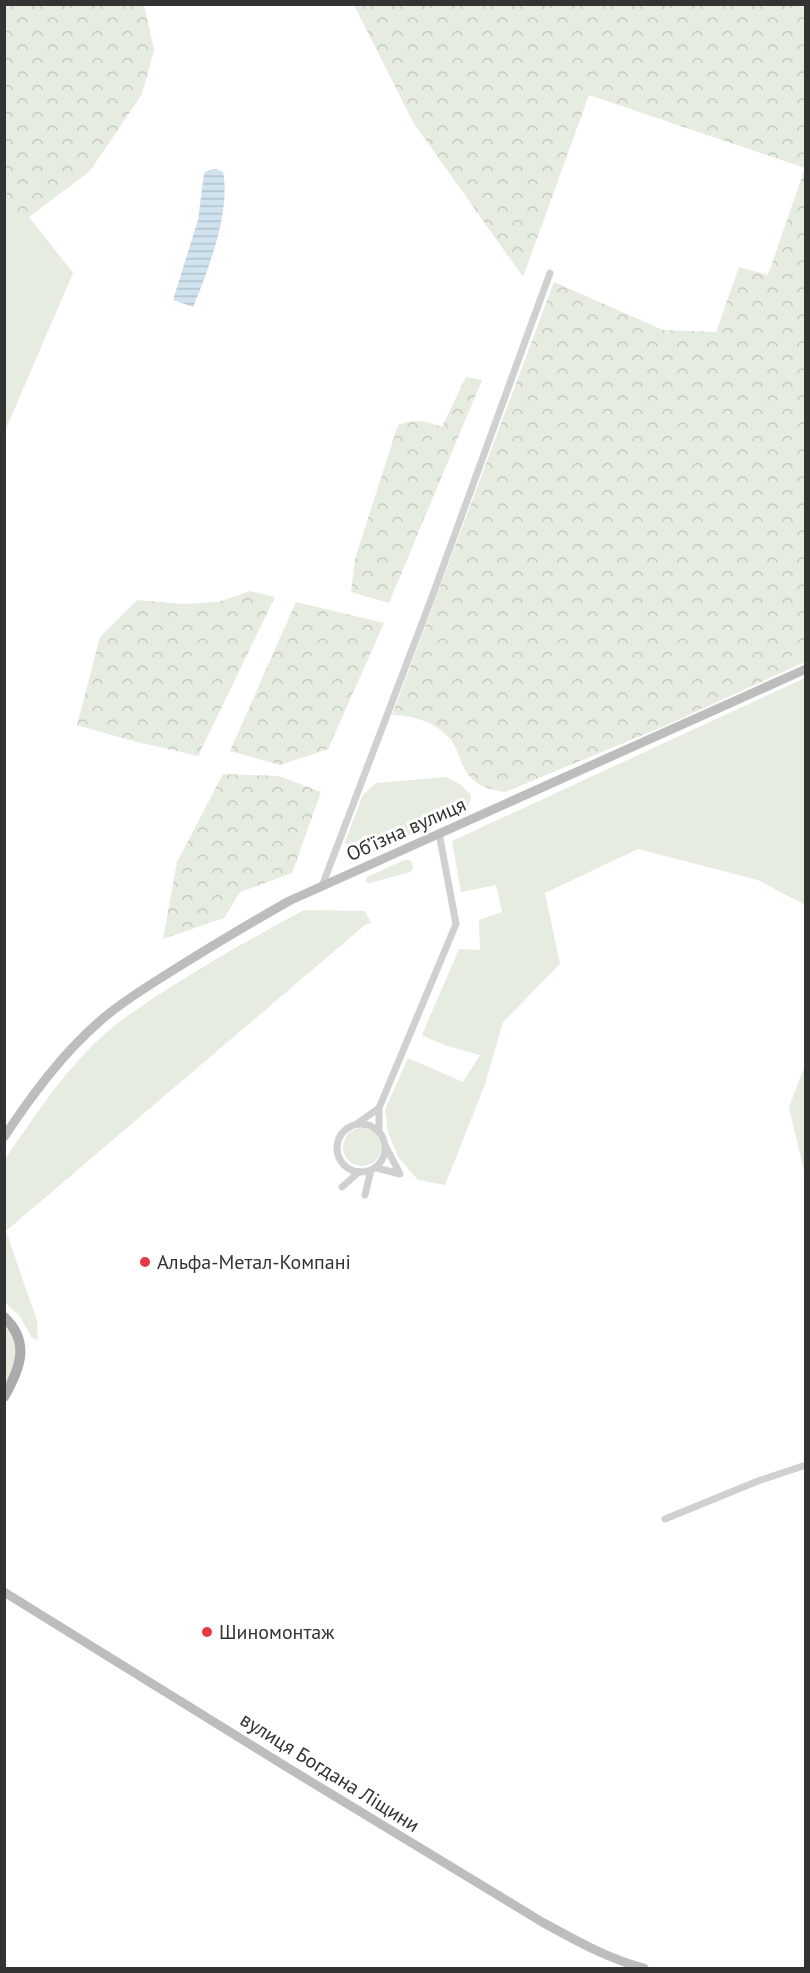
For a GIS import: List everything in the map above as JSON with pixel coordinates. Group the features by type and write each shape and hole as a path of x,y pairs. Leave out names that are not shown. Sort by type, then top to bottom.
{"main road":[{"name":"Об’їзна вулиця","path":"4,1137 26,1103 52,1071 101,1020 222,939 289,901 806,669"},
{"path":"4,1397 18,1367 21,1353 18,1334 5,1317"},
{"name":"вулиця Богдана Ліщини","path":"4,1592 542,1922 585,1946 629,1965 644,1968"}],"street":[{"path":"322,886 432,597 550,273"},
{"path":"346,1168 342,1187 361,1173 374,1169 400,1174 380,1132 379,1108 456,924 439,833"},
{"path":"361,1173 346,1168 337,1154 337,1141 345,1129 358,1124 379,1108"},
{"path":"358,1124 371,1125 380,1132"},
{"path":"361,1173 364,1195 374,1169 385,1157 386,1146"},
{"path":"665,1519 806,1464"}],"green space":[{"path":"4,5 144,5 154,50 142,94 90,171 29,217 5,217"},
{"path":"354,5 805,5 805,168 589,95 523,277 413,122"},
{"path":"805,168 805,662 660,728 505,792 482,786 465,770 453,743 446,734 416,718 392,715 554,282 663,330 716,332 739,267 768,275"},
{"path":"5,217 29,217 73,273 5,431"},
{"path":"466,377 482,380 389,603 351,592 355,559 398,425 420,421 442,427"},
{"path":"250,591 275,597 198,756 77,725 100,637 137,600 183,604 218,602"},
{"path":"296,602 384,623 328,749 280,765 230,751"},
{"path":"805,678 805,905 758,880 638,849 545,893 560,964 503,1022 485,1084 445,1185 418,1180 398,1157 388,1132 385,1110 408,1058 463,1082 480,1055 444,1045 422,1035 459,949 480,950 479,920 502,912 496,885 461,892 452,841"},
{"path":"223,774 279,776 321,792 292,873 240,892 224,918 163,939 177,862"},
{"path":"446,777 461,785 471,795 466,810 364,856 353,855 348,851 345,842 363,795 376,783"},
{"path":"404,860 410,860 412,863 413,868 410,872 370,883 366,882 367,877"},
{"path":"304,910 365,911 371,923 366,924 6,1231 37,1321 38,1340 32,1338 19,1315 5,1303 4,1161 7,1156 67,1073 111,1029 146,1003 197,971"},
{"path":"806,1065 805,1175 789,1107"},
{"path":"362,1128 375,1134 381,1147 375,1160 362,1166 349,1160 343,1147 349,1134"},
{"path":"5,1324 13,1331 19,1347 5,1393"}],"water":[{"path":"216,169 223,172 225,188 221,222 217,241 193,307 173,300 198,220 204,173"}],"place":[{"name":"Альфа-Метал-Компані","path":"145,1262"},
{"name":"Шиномонтаж","path":"207,1632"}]}
